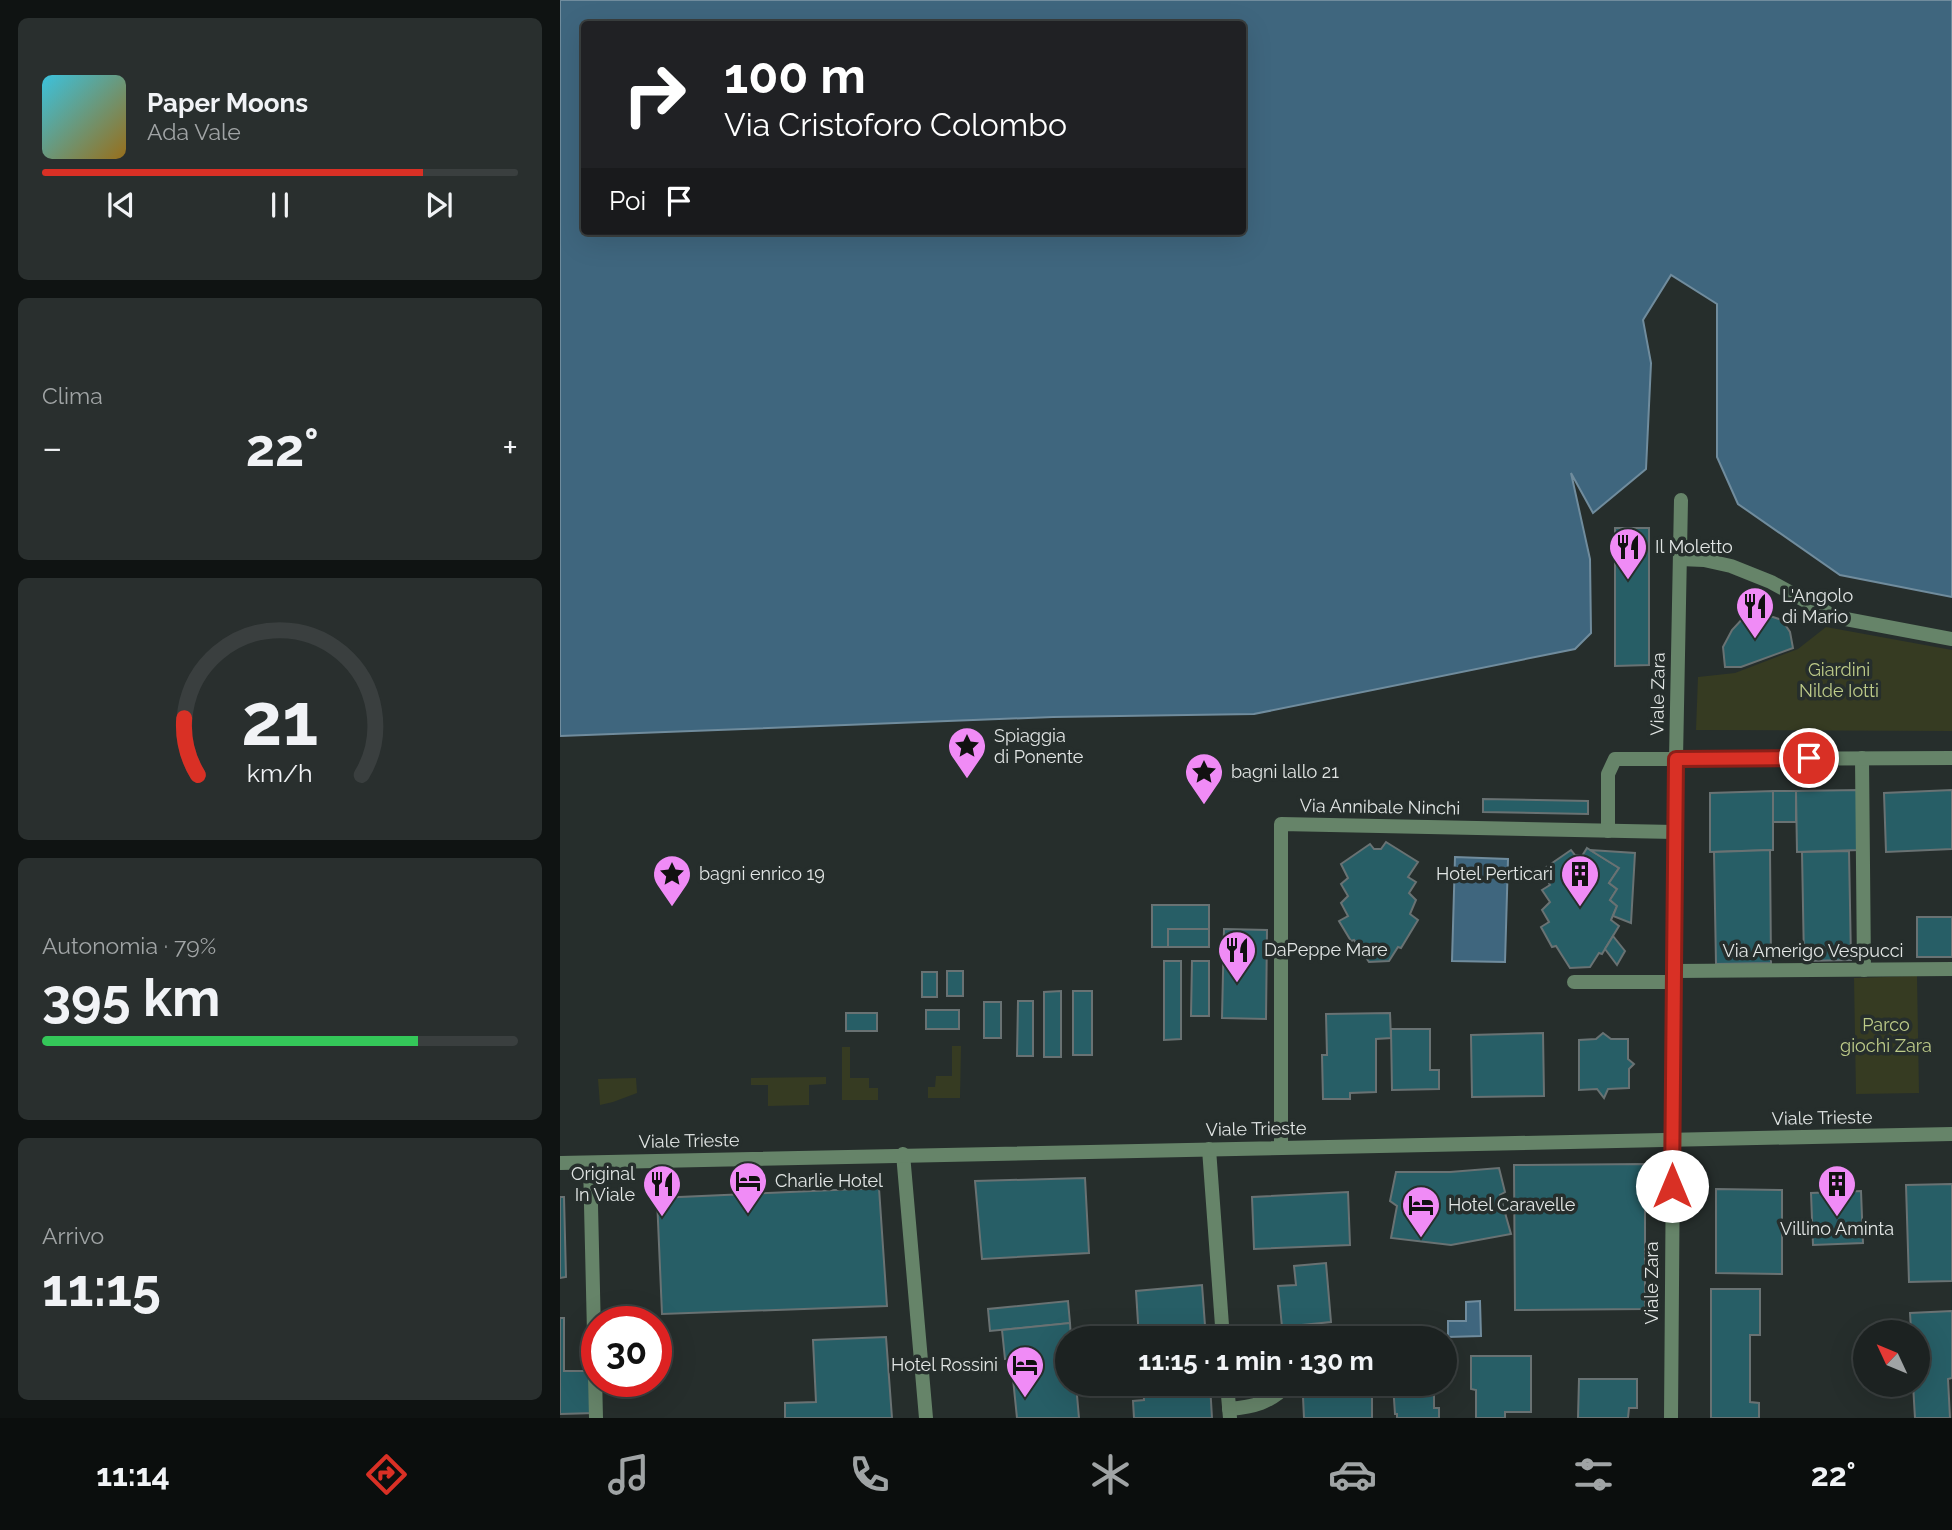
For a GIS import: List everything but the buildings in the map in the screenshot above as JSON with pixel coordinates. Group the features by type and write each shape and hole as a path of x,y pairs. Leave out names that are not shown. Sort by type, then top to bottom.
{"street":[{"name":"Viale Zara","path":"1671,1418 1675,832 1681,500"},
{"path":"1680,559 1704,560 1731,566 1770,582 1835,617 1952,639"},
{"path":"1863,758 1864,970"},
{"path":"1608,831 1608,774 1615,759 1952,758"},
{"name":"Via Annibale Ninchi","path":"1281,1148 1281,824 1675,832"},
{"name":"Via Amerigo Vespucci","path":"1574,982 1674,976 1952,969"},
{"name":"Viale Trieste","path":"560,1163 1952,1134"},
{"path":"1209,1149 1222,1326"},
{"path":"903,1154 926,1418"},
{"path":"590,1163 596,1418"},
{"path":"1229,1413 1257,1406 1275,1396"}],"green space":[{"name":"Giardini Nilde Iotti","path":"1826,627 1952,650 1952,731 1696,730 1698,677 1735,673 1798,649"},
{"name":"Parco giochi Zara","path":"1917,976 1919,1093 1856,1094 1854,978"},
{"path":"952,1046 961,1046 960,1098 928,1098 928,1087 935,1087 936,1076 952,1076"},
{"path":"842,1047 850,1047 850,1078 869,1078 869,1088 878,1088 878,1100 842,1100"},
{"path":"826,1077 826,1084 809,1085 809,1105 768,1106 768,1085 751,1085 751,1078"},
{"path":"636,1078 637,1093 600,1105 598,1079"}],"water":[{"path":"560,0 1952,0 1952,597 1840,575 1738,504 1717,457 1717,304 1671,275 1643,320 1651,363 1646,469 1593,513 1571,473 1590,559 1591,633 1575,649 1254,714 1053,717 560,736"},
{"path":"1455,857 1508,859 1505,962 1452,961"},
{"path":"1480,1301 1481,1336 1457,1337 1457,1326 1448,1326 1448,1321 1466,1321 1466,1302"}],"place":[{"name":"Il Moletto","path":"1628,581"},
{"name":"L'Angolo di Mario","path":"1755,640"},
{"name":"Spiaggia di Ponente","path":"967,780"},
{"name":"bagni lallo 21","path":"1204,806"},
{"name":"bagni enrico 19","path":"672,908"},
{"name":"Hotel Perticari","path":"1580,908"},
{"name":"DaPeppe Mare","path":"1237,984"},
{"name":"Charlie Hotel","path":"748,1215"},
{"name":"Original In Viale","path":"662,1218"},
{"name":"Villino Aminta","path":"1837,1218"},
{"name":"Hotel Caravelle","path":"1421,1239"},
{"name":"Hotel Rossini","path":"1025,1399"}],"route":[{"path":"1672,1186 1676,759 1809,758"}]}
